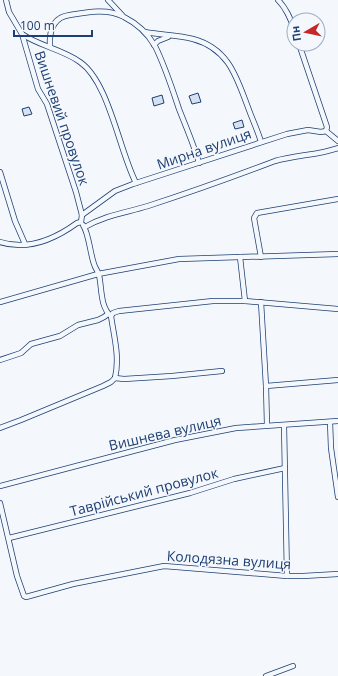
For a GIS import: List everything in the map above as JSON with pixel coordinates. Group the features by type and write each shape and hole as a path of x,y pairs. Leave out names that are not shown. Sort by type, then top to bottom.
{"street":[{"name":"Вишневий провулок","path":"6,0 10,12 22,34 38,89 47,104 82,215 81,222"},
{"path":"108,0 124,16 145,32 154,45 171,84 199,163"},
{"path":"278,0 287,12"},
{"path":"50,47 49,33 58,19 66,15 90,12 111,12 124,16"},
{"path":"145,32 194,40 203,43 220,54 228,63 237,78 261,142"},
{"path":"22,34 79,61 88,68 97,80 111,114 129,168 136,183"},
{"path":"154,45 165,38 172,37"},
{"path":"302,52 327,127 326,131 338,140"},
{"name":"Мирна вулиця","path":"82,215 115,191 136,183 296,131 326,131"},
{"path":"84,227 108,216 187,193 275,161 327,152 338,148"},
{"path":"0,172 15,221 25,244"},
{"path":"261,257 254,218 257,213 338,199"},
{"path":"0,242 15,245 38,243 55,237 81,222 84,227 94,266 98,274 104,305 109,315 117,353 115,378 111,382 0,428"},
{"path":"0,302 98,274 179,259 338,254"},
{"path":"240,257 246,301"},
{"path":"0,360 21,353 31,344 60,336 78,325 104,318 119,311 213,301 246,301 338,309"},
{"path":"261,302 267,425"},
{"path":"115,378 124,379 172,376 222,371"},
{"path":"266,386 338,380"},
{"name":"Вишнева вулиця","path":"0,486 175,440 236,428 338,421"},
{"path":"330,422 330,448 338,497"},
{"path":"284,425 287,576"},
{"name":"Таврійський провулок","path":"9,538 190,493 234,479 285,468"},
{"path":"0,503 9,538"},
{"name":"Колодязна вулиця","path":"9,538 17,576 24,596 26,597 101,578 164,566 287,576 338,574"},
{"path":"266,676 293,666"}],"building":[{"path":"198,93 201,102 192,104 189,96"},
{"path":"162,95 164,103 154,106 152,98"},
{"path":"29,107 32,114 24,116 22,109"},
{"path":"242,120 244,127 235,129 233,123"}]}
